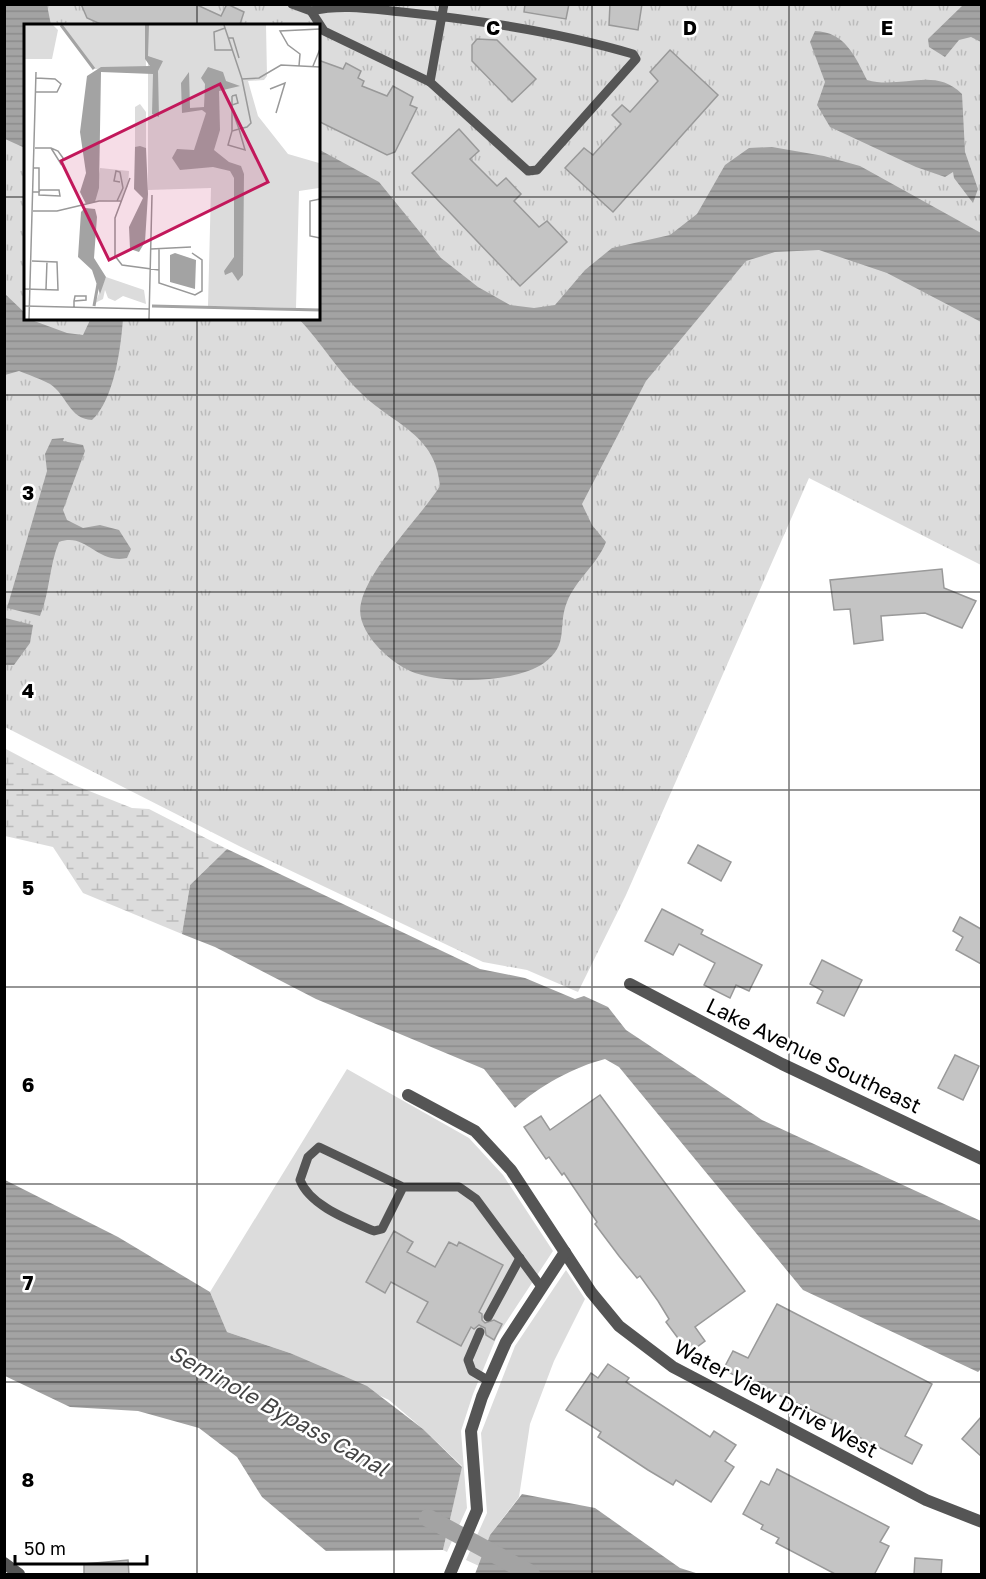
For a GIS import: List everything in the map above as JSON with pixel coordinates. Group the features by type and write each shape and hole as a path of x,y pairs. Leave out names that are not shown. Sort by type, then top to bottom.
{"street":[{"name":"Lake Avenue Southeast","path":"630,984 782,1064 981,1159"},
{"name":"Water View Drive West","path":"408,1095 475,1131 511,1170 591,1292 619,1326 673,1367 713,1391 926,1500 981,1521"},
{"path":"450,1575 477,1510 471,1431 506,1342 565,1252"},
{"path":"4,1563 19,1575"}],"lane":[{"path":"292,4 310,11 336,6 442,16 597,43 633,54 636,59 537,170 528,171 430,82 324,31 320,25"},
{"path":"430,82 444,4"},
{"path":"310,11 319,24"},
{"path":"403,1187 382,1229 374,1231 312,1199 304,1190 300,1180 308,1157 319,1147 403,1187 459,1187 476,1199 542,1288"},
{"path":"488,1317 520,1258"},
{"path":"480,1332 468,1360 472,1371 489,1382"}],"green space":[{"path":"4,5 981,5 981,565 809,478 626,895 578,992 527,970 483,962 241,847 5,727"},
{"path":"4,748 74,785 132,808 149,809 227,849 190,885 182,934 83,893 53,847 5,836"},
{"path":"347,1069 469,1138 503,1175 553,1251 497,1336 473,1394 461,1431 467,1508 447,1552 443,1550 462,1466 389,1400 290,1353 227,1332 210,1292"},
{"path":"566,1270 585,1299 554,1361 530,1424 519,1497 490,1535 479,1566 466,1560 487,1513 481,1433 515,1346"}],"water":[{"path":"4,5 47,5 51,24 24,24 24,148 5,139"},
{"path":"963,5 981,5 981,42 971,37 959,40 945,57 929,47 928,39"},
{"path":"815,31 834,36 848,47 867,80 880,82 940,81 962,94 965,152 978,189 973,203 954,178 953,172 945,177 916,167 830,127 817,105 825,82 810,42"},
{"path":"772,147 824,156 860,166 981,233 981,322 887,273 819,250 775,252 746,261 646,381 582,504 592,525 606,542 567,602 562,635 552,656 532,670 517,675 481,680 429,677 415,673 395,662 376,645 369,635 360,614 361,603 366,589 384,559 440,486 431,454 422,443 354,386 300,320 320,320 320,150 379,182 441,258 478,287 510,305 534,308 555,305 585,270 612,248 670,235 697,214 725,165 749,148"},
{"path":"4,293 24,312 24,320 31,320 67,333 83,335 90,320 123,320 118,358 111,387 100,411 92,420 78,416 50,384 19,371 5,375"},
{"path":"64,438 63,441 83,445 85,451 63,510 67,520 83,528 100,525 119,530 131,549 127,558 116,559 107,557 77,541 59,542 40,616 7,608 47,471 45,454 52,439"},
{"path":"5,618 33,625 30,643 14,665 5,665"},
{"path":"227,849 480,969 525,978 575,999 584,996 608,1007 626,1030 762,1120 981,1221 981,1369 978,1372 803,1290 619,1067 605,1059 557,1078 515,1108 484,1069 316,999 215,947 182,934 190,885"},
{"path":"5,1180 118,1237 210,1292 227,1332 290,1353 367,1386 423,1429 462,1467 443,1550 326,1551 262,1497 237,1457 199,1428 138,1411 70,1407 5,1376"},
{"path":"522,1494 595,1508 680,1568 699,1574 475,1574 490,1535"}],"building":[{"path":"81,4 195,4 221,16 227,4 244,12 240,24 100,24 87,18"},
{"path":"525,4 569,4 566,19 524,12"},
{"path":"610,4 642,4 638,30 609,25"},
{"path":"477,39 497,40 536,79 512,102 472,61 472,45"},
{"path":"670,50 718,95 613,212 565,168 584,148 593,155 621,124 612,115 622,105 630,112 658,81 650,72"},
{"path":"320,61 343,69 346,63 361,71 358,78 364,81 362,86 387,96 393,86 413,97 410,105 417,108 395,152 387,155 320,122"},
{"path":"459,129 479,151 470,159 497,186 506,178 521,194 514,201 539,227 547,221 567,242 520,286 412,173"},
{"path":"942,569 944,588 976,601 962,628 925,613 881,616 883,640 854,644 850,609 834,610 830,580"},
{"path":"698,845 731,862 721,881 688,863"},
{"path":"662,909 703,930 701,934 762,965 749,991 736,985 730,998 704,985 715,963 679,944 673,955 645,941"},
{"path":"960,917 981,929 981,964 956,950 963,937 953,931"},
{"path":"822,960 862,980 844,1016 817,1003 823,991 810,984"},
{"path":"955,1055 979,1066 963,1100 938,1088"},
{"path":"600,1095 745,1291 695,1327 705,1341 689,1353 666,1322 669,1319 640,1276 637,1278 619,1256 595,1224 597,1222 564,1173 562,1175 549,1157 546,1159 524,1127 541,1116 550,1130"},
{"path":"394,1231 413,1242 407,1252 435,1267 449,1242 457,1246 459,1242 503,1265 479,1312 485,1323 494,1320 502,1324 494,1340 486,1335 485,1328 479,1325 474,1329 471,1327 461,1346 417,1322 428,1302 391,1282 385,1293 366,1282"},
{"path":"777,1304 932,1384 905,1436 922,1445 912,1464 831,1423 832,1420 723,1370 733,1351 748,1358"},
{"path":"608,1364 629,1378 626,1382 710,1437 714,1431 736,1445 725,1461 734,1467 711,1502 676,1480 673,1485 648,1470 598,1437 601,1432 566,1410 591,1373 598,1378"},
{"path":"981,1417 981,1456 962,1439"},
{"path":"777,1469 889,1527 880,1542 889,1546 874,1575 837,1575 776,1543 779,1538 761,1529 763,1525 743,1514 761,1481 769,1485"},
{"path":"915,1558 942,1560 941,1575 914,1575"},
{"path":"128,1560 129,1575 84,1575 84,1564"}],"waterway":[{"name":"Seminole Bypass Canal","path":"428,1518 531,1574"}]}
